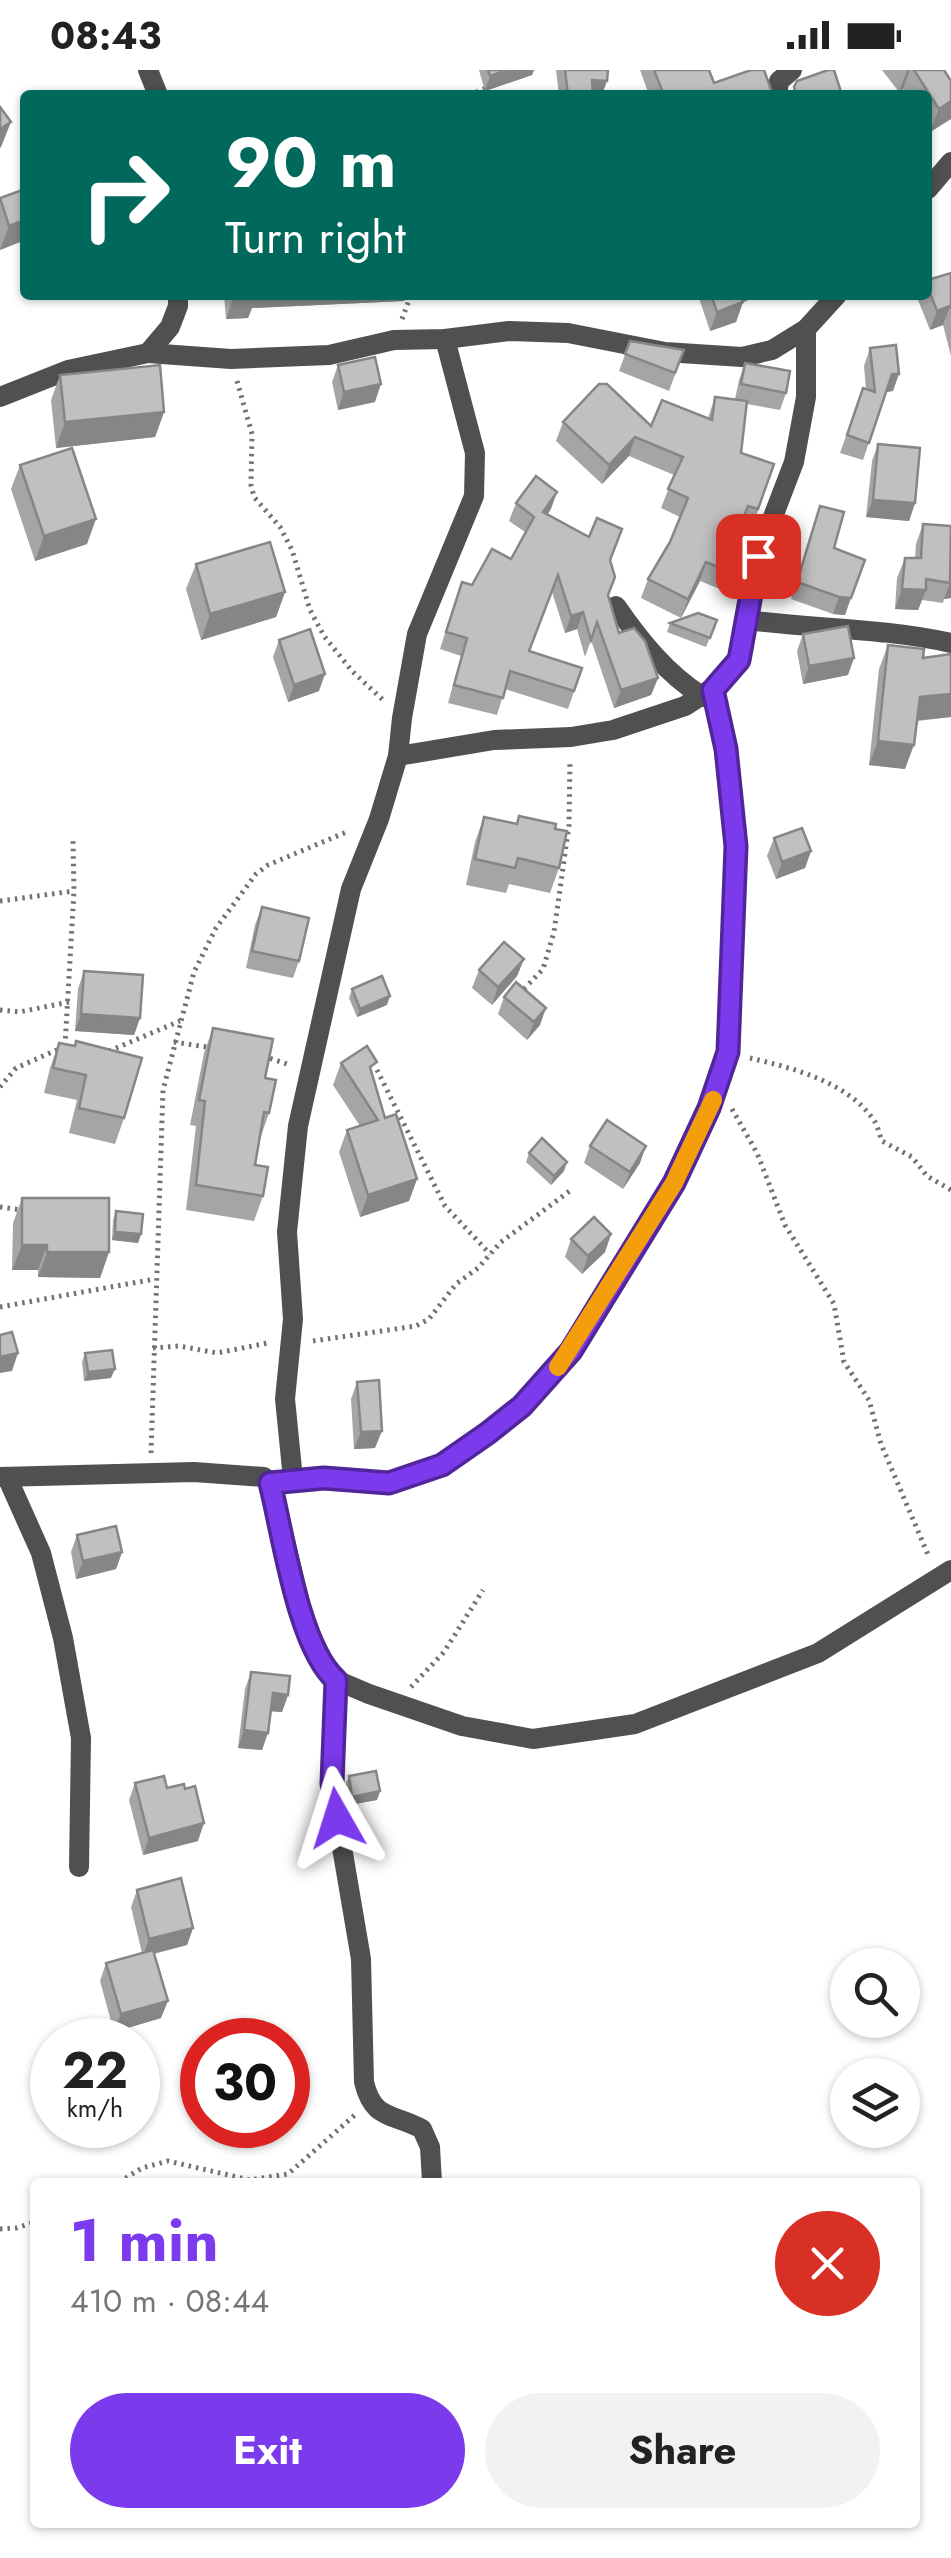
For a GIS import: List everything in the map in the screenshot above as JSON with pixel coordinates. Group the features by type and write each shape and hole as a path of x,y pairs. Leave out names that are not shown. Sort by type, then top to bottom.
{"street":[{"path":"777,90 779,81 792,70"},
{"path":"932,185 951,162"},
{"path":"148,353 170,327 177,300"},
{"path":"398,756 494,740 571,737 613,730 656,718 708,694 739,660 758,556 802,430 806,330 820,303"},
{"path":"0,398 68,370 148,353 230,359 330,356 394,340 446,339 509,331 568,333 664,352 742,357 772,350 806,330"},
{"path":"292,1479 285,1399 293,1319 288,1232 298,1126 351,889 379,819 398,756 418,634 474,496 475,454 446,339"},
{"path":"79,1867 81,1738 63,1638 41,1553 3,1477 150,1473 257,1475 270,1483 324,1478 389,1483 422,1474 462,1451 522,1406 571,1351 674,1183 718,1085 728,1052 736,846 726,749 708,694 666,670 616,606"},
{"path":"747,620 897,633 951,643"},
{"path":"270,1483 308,1636 326,1670 336,1680 462,1726 533,1740 635,1724 818,1652 945,1574"},
{"path":"336,1680 332,1783 361,1958 364,2082 369,2102 382,2114 422,2129 430,2148 432,2178"}],"path":[{"path":"482,90 500,83"},
{"path":"230,359 252,434 254,498 280,527 292,550 310,610 324,636 352,671 402,718"},
{"path":"524,990 542,969 554,932 569,825 571,737"},
{"path":"150,1473 163,1090 194,972 216,928 247,882 268,865 379,819"},
{"path":"65,1047 73,840"},
{"path":"0,901 74,891"},
{"path":"0,1010 19,1012 69,1002"},
{"path":"102,1052 119,1050 180,1020"},
{"path":"174,1042 221,1049"},
{"path":"0,1087 16,1068 65,1047 82,1050"},
{"path":"728,1052 795,1069 857,1101 876,1122 882,1141 906,1152 927,1176 951,1190"},
{"path":"252,1054 283,1060 309,1078"},
{"path":"378,1070 446,1206 490,1254"},
{"path":"718,1085 757,1153 785,1225 834,1304 844,1362 869,1400 881,1444 945,1574"},
{"path":"154,1348 179,1346 216,1353 266,1343 289,1346 416,1326 430,1319 456,1284 501,1242 571,1190"},
{"path":"0,1207 36,1212"},
{"path":"0,1307 155,1279"},
{"path":"396,1704 444,1652 484,1590"},
{"path":"263,2178 288,2174 369,2102"},
{"path":"126,2178 168,2160 242,2178"},
{"path":"0,2228 30,2224"}],"building":[{"path":"565,70 608,70 607,81 592,80 593,90 567,90"},
{"path":"654,70 709,70 714,83 751,70 764,70 771,90 662,90"},
{"path":"834,70 840,90 795,90 797,81"},
{"path":"914,70 944,70 951,81 951,101 939,109 932,90 927,90"},
{"path":"0,107 11,122 0,129"},
{"path":"20,191 20,222 9,226 0,198"},
{"path":"951,273 951,309 950,306 937,311 932,279"},
{"path":"713,300 742,300 743,302 717,312"},
{"path":"630,341 684,350 675,373 625,354"},
{"path":"896,345 899,374 892,374 869,443 847,435 863,388 875,392 870,348"},
{"path":"375,357 381,384 344,392 338,365"},
{"path":"745,363 790,371 786,393 741,384"},
{"path":"160,365 164,412 65,422 60,375"},
{"path":"599,384 607,384 651,426 662,400 712,420 715,397 747,401 741,453 774,464 758,509 748,506 732,545 748,551 739,575 706,562 688,599 648,579 670,542 688,498 668,489 683,457 635,437 609,465 563,422"},
{"path":"878,444 920,448 915,503 873,500"},
{"path":"72,448 96,519 44,536 20,465"},
{"path":"536,476 557,492 543,512 589,537 597,518 622,529 610,560 615,577 608,595 619,633 634,628 645,641 658,678 621,690 597,622 591,640 583,612 571,616 558,575 529,651 582,668 574,691 510,671 503,698 454,685 467,638 446,632 462,582 472,585 492,549 511,559 534,517 516,503"},
{"path":"820,506 844,512 834,548 865,560 851,598 797,582"},
{"path":"923,524 951,526 950,583 926,579 926,590 902,589 905,558 921,558"},
{"path":"270,542 285,592 210,614 196,564"},
{"path":"698,613 717,620 710,638 670,623"},
{"path":"848,626 854,658 809,666 803,634"},
{"path":"310,629 325,674 294,685 279,640"},
{"path":"888,645 924,649 923,658 951,654 951,694 920,697 914,745 878,741"},
{"path":"519,816 556,824 555,829 567,831 559,868 518,858 515,868 475,859 484,817 517,824"},
{"path":"802,828 811,851 782,862 774,838"},
{"path":"262,907 309,918 299,961 252,951"},
{"path":"504,942 524,959 498,987 479,970"},
{"path":"84,971 143,975 140,1018 81,1014"},
{"path":"382,976 390,996 360,1009 352,989"},
{"path":"516,982 546,1008 534,1022 504,997"},
{"path":"213,1028 273,1039 265,1078 276,1080 269,1113 264,1112 255,1165 268,1167 263,1196 196,1185 205,1101 199,1100"},
{"path":"76,1041 142,1058 124,1118 79,1108 86,1075 53,1068 59,1043 75,1046"},
{"path":"367,1046 377,1062 370,1067 385,1118 396,1114 417,1179 368,1195 347,1130 378,1120 341,1063"},
{"path":"607,1120 646,1146 630,1172 590,1146"},
{"path":"542,1138 567,1162 554,1176 529,1153"},
{"path":"22,1198 109,1198 109,1252 47,1252 47,1245 22,1245"},
{"path":"116,1211 143,1214 141,1234 115,1232"},
{"path":"594,1217 611,1234 588,1256 571,1239"},
{"path":"12,1332 18,1353 0,1357 0,1335"},
{"path":"112,1350 115,1369 88,1372 85,1353"},
{"path":"379,1380 382,1431 361,1432 357,1382"},
{"path":"116,1526 122,1552 83,1561 77,1535"},
{"path":"251,1672 290,1676 288,1695 273,1693 268,1733 244,1730"},
{"path":"376,1771 380,1791 352,1797 349,1776"},
{"path":"164,1776 167,1788 195,1786 204,1823 149,1838 135,1783"},
{"path":"181,1878 193,1928 149,1939 137,1890"},
{"path":"153,1950 168,2001 121,2014 106,1963"}],"slow traffic":[{"path":"558,1367 674,1183 713,1100"}],"route":[{"path":"337,1818 332,1783 336,1680 312,1648 270,1483 324,1478 389,1483 442,1465 488,1433 522,1406 571,1351 674,1183 709,1108 728,1052 738,877 726,749 713,690 739,660 758,556"}]}
